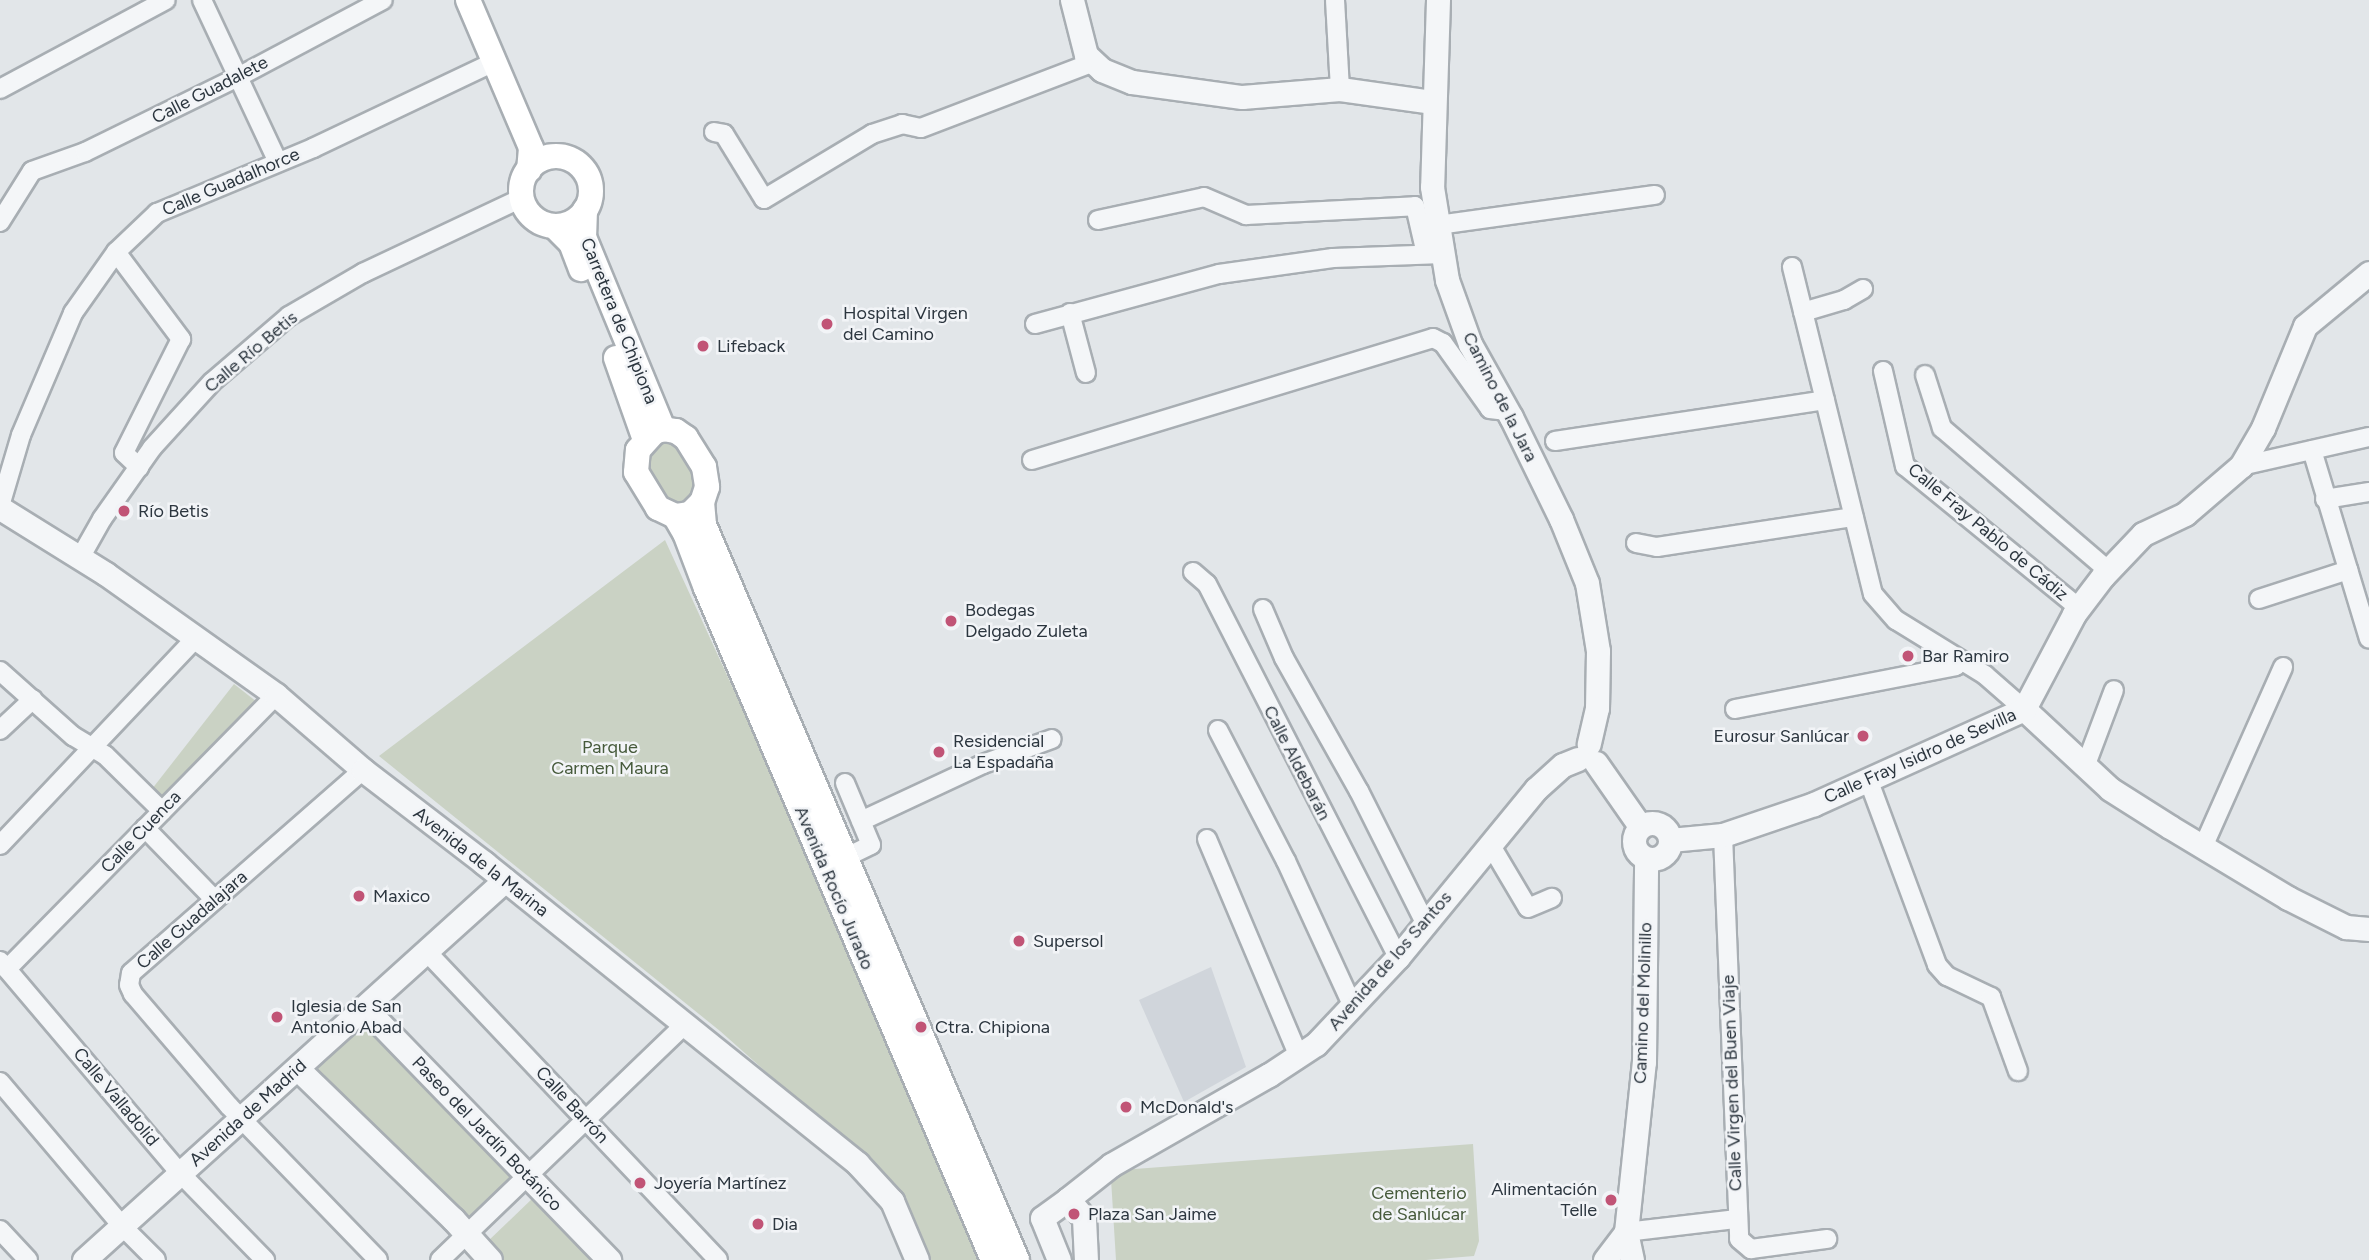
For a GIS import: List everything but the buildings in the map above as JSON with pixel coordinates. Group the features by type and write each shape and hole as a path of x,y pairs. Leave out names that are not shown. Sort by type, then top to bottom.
{"main road":[{"path":"468,0 531,148 528,170 521,188 522,198 537,221 554,226 572,222 585,211 591,195 588,178 578,164 563,157 543,140 483,0"},
{"path":"528,170 544,158 563,157"},
{"name":"Carretera de Chipiona","path":"585,211 584,237 654,434"},
{"name":"Carretera de Chipiona","path":"554,226 570,243 654,434"},
{"path":"676,431 694,446 706,477 702,502 690,514 675,516 658,508 636,472 638,450 654,434 676,431"},
{"name":"Avenida Rocío Jurado","path":"702,502 704,525 1017,1260"},
{"name":"Avenida Rocío Jurado","path":"675,516 685,533 706,588 993,1260"}],"street":[{"path":"0,89 166,0"},
{"path":"202,0 278,162"},
{"name":"Calle Guadalete","path":"0,222 32,171 85,152 238,77 383,0"},
{"path":"1072,0 1086,55 1102,70 1132,82 1202,94 1278,97 1340,89 1433,102"},
{"path":"1335,0 1340,89"},
{"name":"Camino de la Jara","path":"1438,0 1433,102 1432,187 1438,225 1435,254 1470,344 1561,519 1587,583 1598,651 1597,708 1588,755"},
{"name":"Calle Guadalhorce","path":"0,507 21,435 52,356 73,313 116,252 157,213 278,162 496,61"},
{"path":"714,132 724,134 764,199 872,134 902,124 921,128 1094,62"},
{"path":"1438,225 1655,195"},
{"path":"1035,324 1219,274 1333,258 1435,254 1415,206 1245,215 1204,197 1098,220"},
{"name":"Calle Río Betis","path":"80,558 102,519 139,467 212,382 289,316 363,273 522,198"},
{"path":"116,252 181,339 124,453 139,467"},
{"path":"1792,267 1873,594 1895,620 1985,675 2110,789 2288,898 2346,927 2369,929"},
{"name":"Calle Fray Isidro de Sevilla","path":"1670,840 1723,835 1814,804 2024,709 2079,608 2143,534 2185,514 2220,488 2241,466 2263,428 2305,326 2369,273"},
{"path":"1803,312 1844,300 1863,289"},
{"path":"1070,313 1086,373"},
{"path":"1032,460 1433,338 1443,343 1490,409 1507,411"},
{"name":"Calle Fray Pablo de Cádiz","path":"1883,371 1905,467 2079,608"},
{"path":"1925,374 1942,428 2109,571"},
{"path":"1555,441 1825,400"},
{"path":"2241,466 2369,437"},
{"path":"2312,450 2369,639"},
{"path":"2325,499 2369,492"},
{"name":"Avenida de la Marina","path":"0,507 197,636 276,695 363,770 505,880 857,1163 892,1201 917,1260"},
{"path":"1636,543 1657,547 1854,517"},
{"path":"2259,598 2348,570"},
{"name":"Calle Aldebarán","path":"1193,572 1207,584 1398,957"},
{"path":"1263,609 1283,658 1359,791 1425,923"},
{"path":"0,845 197,636"},
{"path":"1735,709 1956,666 1961,660"},
{"path":"2203,847 2283,667"},
{"path":"0,671 73,736 93,747 162,811"},
{"path":"2085,766 2114,690"},
{"name":"Calle Cuenca","path":"4,965 145,828 276,695"},
{"path":"0,730 33,699"},
{"path":"1218,730 1286,862 1353,1007"},
{"path":"861,821 983,764 1052,739"},
{"path":"1588,755 1640,826"},
{"name":"Avenida de los Santos","path":"1068,1199 1111,1166 1299,1057 1353,1007 1398,957 1536,789 1563,765 1588,755"},
{"name":"Calle Guadalajara","path":"241,1119 133,994 128,985 131,973 363,770"},
{"path":"1868,779 1937,965 1947,976 1991,997 2018,1071"},
{"name":"Avenida Rocío Jurado","path":"845,783 871,845 846,857"},
{"path":"1651,822 1662,825 1670,840 1663,856 1646,859 1633,845 1634,835 1640,826 1651,822"},
{"path":"145,828 215,900"},
{"name":"Calle Virgen del Buen Viaje","path":"1723,835 1739,1239 1751,1248 1827,1239"},
{"path":"1207,839 1299,1057"},
{"path":"1490,844 1528,908 1552,898"},
{"name":"Camino del Molinillo","path":"1632,1260 1626,1232 1644,1062 1646,859"},
{"name":"Avenida de Madrid","path":"84,1260 505,880"},
{"name":"Calle Barrón","path":"426,951 718,1260"},
{"name":"Calle Valladolid","path":"4,965 180,1173 265,1260"},
{"name":"Paseo del Jardín Botánico","path":"365,1008 609,1260"},
{"path":"440,1260 685,1024"},
{"path":"298,1069 490,1260"},
{"path":"0,1082 122,1226 156,1260"},
{"path":"241,1119 378,1260"},
{"path":"1059,1260 1042,1218 1068,1199 1084,1218 1082,1260"},
{"path":"1605,1260 1626,1232 1737,1219"},
{"path":"0,1230 28,1260"}],"shaded area":[{"path":"1211,967 1246,1067 1184,1102 1139,1000"}],"green space":[{"path":"659,441 676,442 698,482 698,491 688,502 680,505 659,496 647,463 647,453"},
{"name":"Parque Carmen Maura","path":"665,540 854,952 980,1260 927,1260 864,1159 720,1031 379,756"},
{"path":"234,684 258,703 177,807 153,788"},
{"path":"365,1008 527,1176 461,1239 300,1071"},
{"name":"Cementerio de Sanlúcar","path":"1473,1144 1479,1241 1474,1256 1426,1260 1116,1260 1111,1179 1121,1170"},
{"path":"535,1196 598,1260 503,1260 486,1243"}],"place":[{"name":"Hospital Virgen del Camino","path":"827,324"},
{"name":"Lifeback","path":"703,346"},
{"name":"Río Betis","path":"124,511"},
{"name":"Bodegas Delgado Zuleta","path":"951,621"},
{"name":"Bar Ramiro","path":"1908,656"},
{"name":"Eurosur Sanlúcar","path":"1863,736"},
{"name":"Residencial La Espadaña","path":"939,752"},
{"name":"Maxico","path":"359,896"},
{"name":"Supersol","path":"1019,941"},
{"name":"Iglesia de San Antonio Abad","path":"277,1017"},
{"name":"Ctra. Chipiona","path":"921,1027"},
{"name":"McDonald's","path":"1126,1107"},
{"name":"Joyería Martínez","path":"640,1183"},
{"name":"Alimentación Telle","path":"1611,1200"},
{"name":"Plaza San Jaime","path":"1074,1214"},
{"name":"Dia","path":"758,1224"}]}
